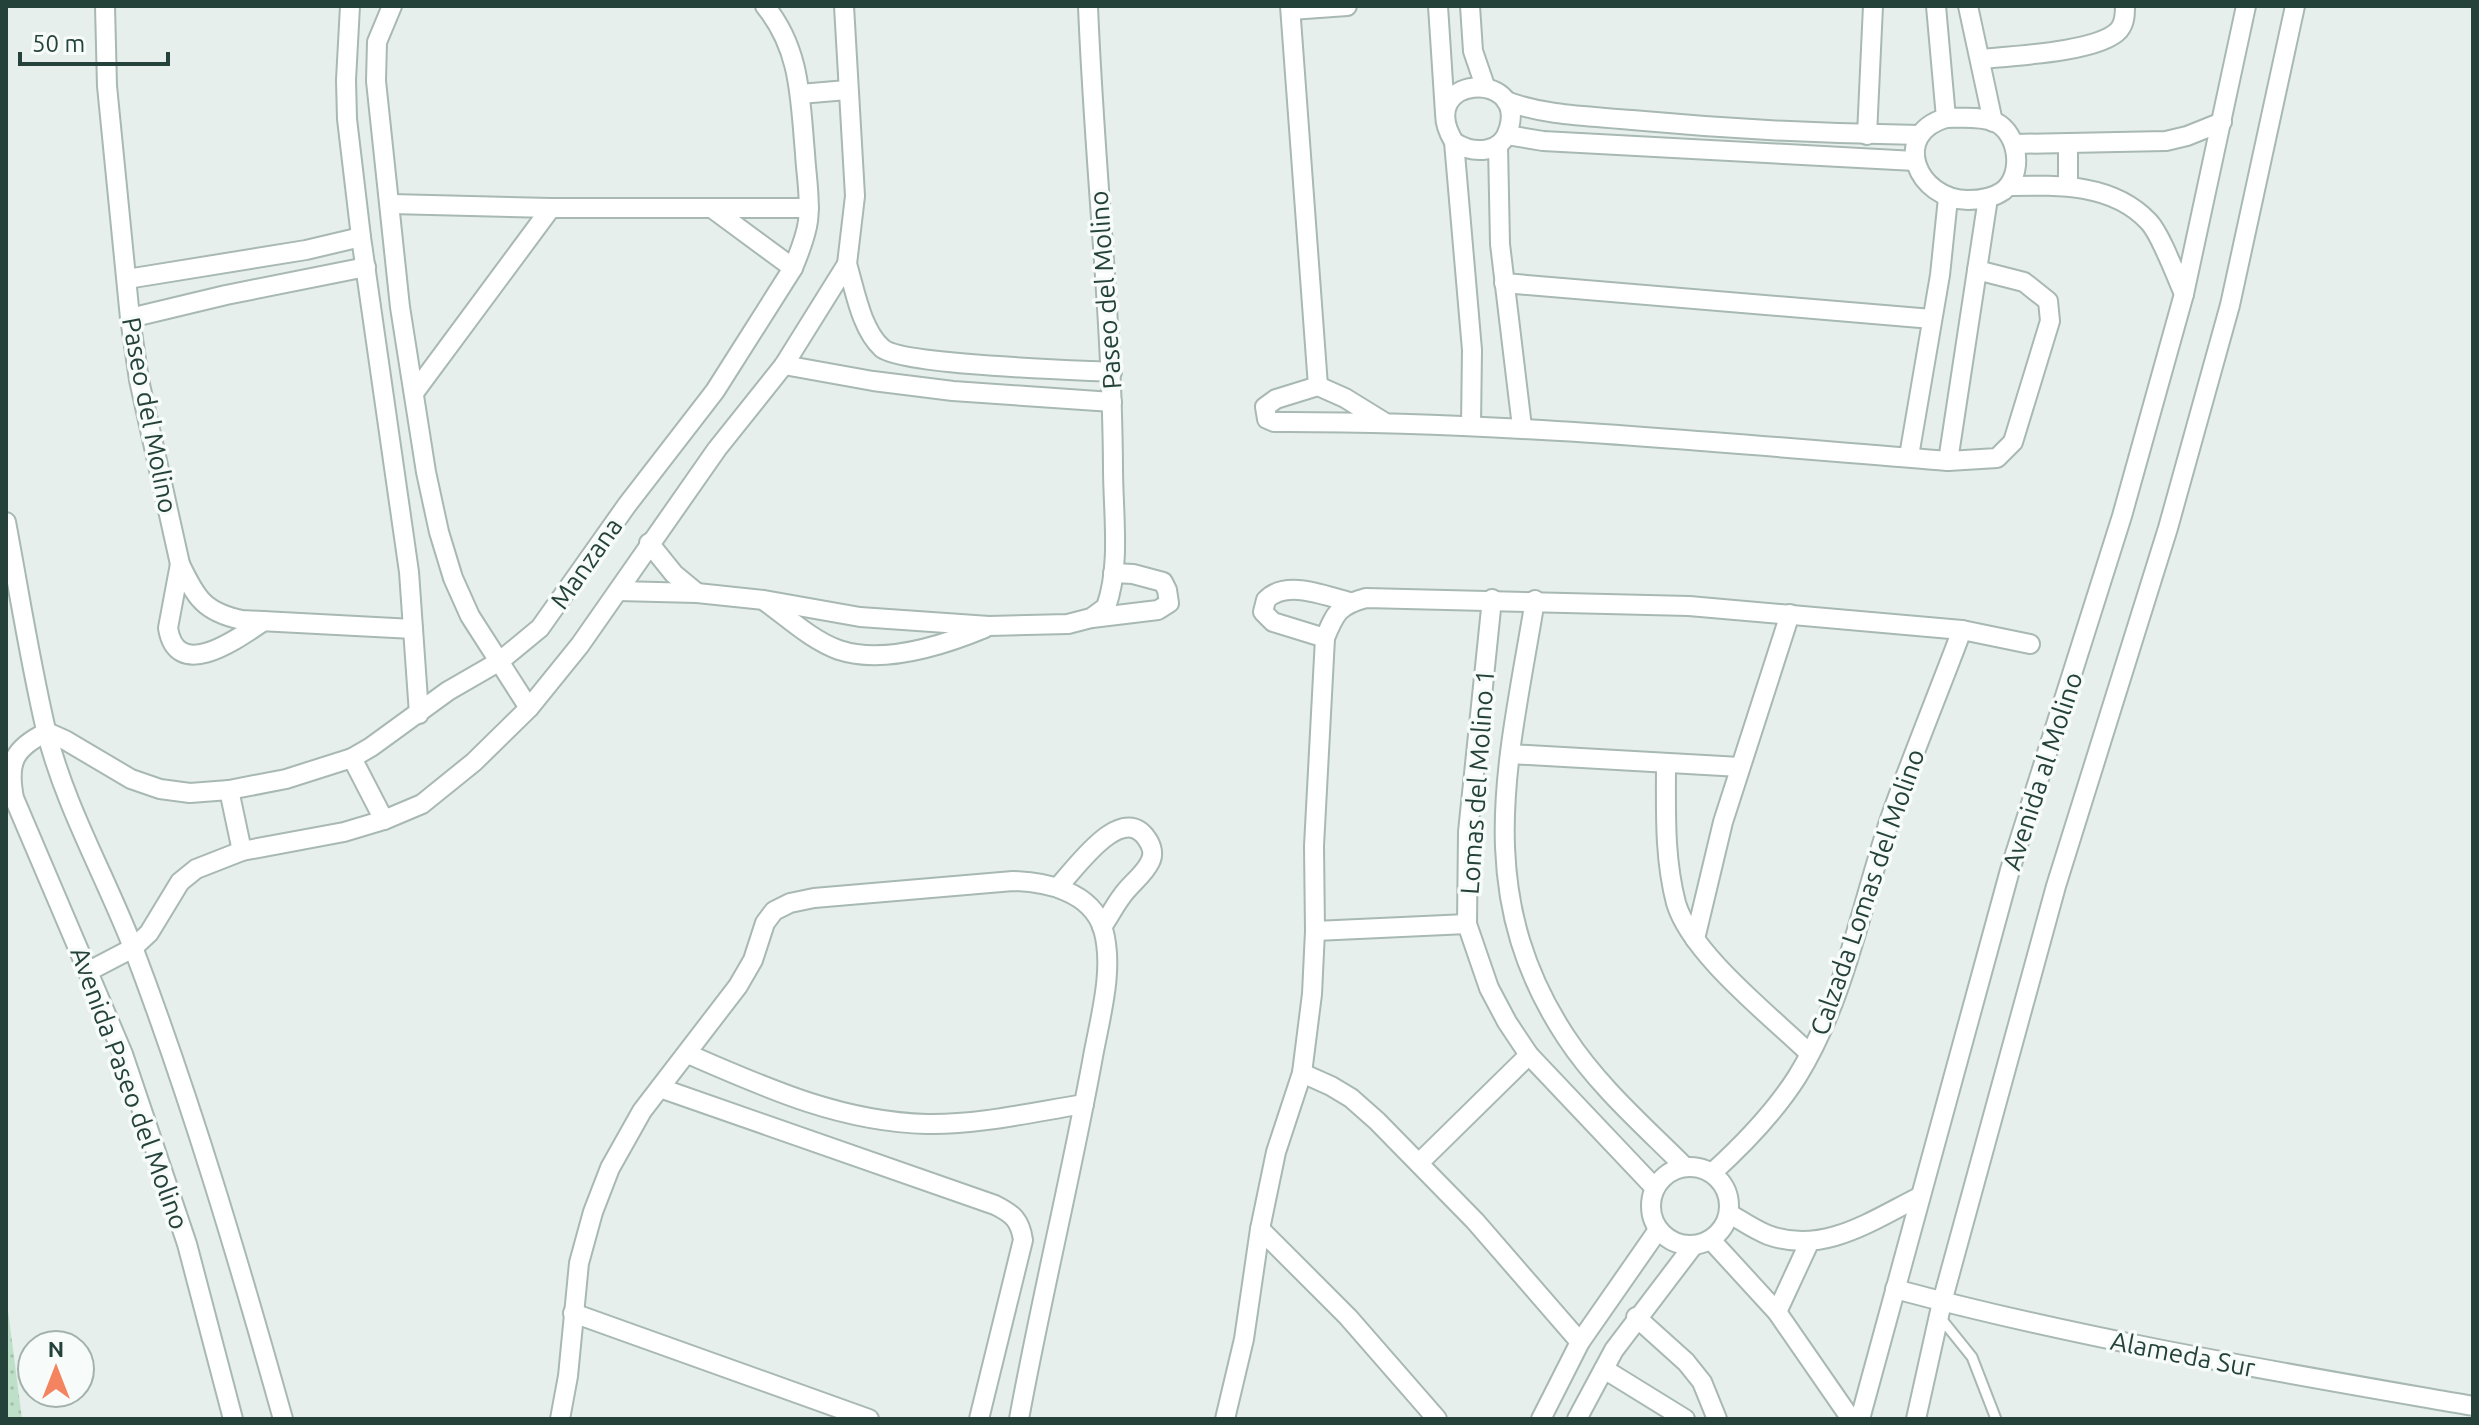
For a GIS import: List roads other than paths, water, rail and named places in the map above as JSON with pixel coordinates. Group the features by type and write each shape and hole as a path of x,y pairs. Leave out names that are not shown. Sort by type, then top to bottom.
{"street":[{"name":"Paseo del Molino","path":"105,6 107,86 130,318 139,380 180,564 202,603 229,617 413,629"},
{"path":"350,6 346,80 348,132 409,572 419,714"},
{"path":"392,6 377,42 376,81 407,350 426,472 449,567 470,616 529,708"},
{"name":"Manzana","path":"47,732 131,779 160,789 190,793 229,790 286,779 352,758 448,691 500,661 540,628 627,505 715,391 793,268 808,224 809,208 800,94 792,53 782,27 765,6"},
{"path":"844,6 855,196 847,264 874,339 885,351 921,360 1112,372"},
{"name":"Paseo del Molino","path":"1088,6 1112,372 1113,573 1106,607 1091,618"},
{"path":"1318,386 1290,8 1347,6"},
{"path":"1438,6 1446,128 1454,142 1472,350 1471,425"},
{"path":"1470,6 1473,51 1485,86"},
{"path":"1867,135 1873,6"},
{"path":"1936,6 1946,118"},
{"path":"1968,6 1993,122"},
{"path":"1980,59 2071,49 2096,43 2119,31 2125,19 2125,6"},
{"name":"Avenida al Molino","path":"1860,1419 2010,870 2122,516 2184,294 2246,6"},
{"name":"Avenida al Molino","path":"1916,1419 1941,1309 2056,886 2168,528 2230,305 2296,8"},
{"path":"346,80 376,81"},
{"path":"1445,113 1450,100 1459,91 1472,86 1485,86 1506,101 1532,111 1677,125 1920,135"},
{"path":"800,94 847,90"},
{"path":"1506,101 1510,112 1503,140 1498,210 1522,427"},
{"path":"2009,186 2015,164 2014,144 2009,134 1993,122 1946,118 1927,127 1920,135 1915,148 1915,161 1928,186 1948,198 1988,198 2009,186 2068,185 2120,200 2150,223 2184,294"},
{"path":"2014,144 2166,141 2222,122"},
{"path":"1454,142 1467,151 1483,152 1503,140 1915,161"},
{"path":"2068,143 2068,185"},
{"path":"1909,456 1948,198"},
{"path":"1948,461 1988,198"},
{"path":"391,204 551,208 809,208"},
{"path":"414,393 551,208"},
{"path":"713,209 793,268"},
{"path":"127,279 306,250 361,237"},
{"path":"89,971 133,948 149,933 180,882 196,869 242,851 316,838 384,820 422,804 474,762 529,708 580,645 717,449 784,365 847,264"},
{"path":"130,318 366,267"},
{"path":"1384,422 1318,386 1268,402 1265,407 1267,419 1274,422 1522,427 1948,461 1997,458 2013,442 2050,321 2048,301 2024,282 1977,270"},
{"path":"1504,283 1932,319"},
{"path":"379,354 407,350"},
{"path":"873,381 885,351"},
{"path":"784,365 953,391 1112,402"},
{"path":"687,429 717,449"},
{"name":"Avenida Paseo del Molino","path":"6,522 47,732 67,794 133,948 212,1178 283,1419"},
{"path":"649,543 674,574 697,593"},
{"path":"180,564 168,628 169,638 177,648 190,654 205,655 264,621"},
{"path":"618,591 697,593 764,600 860,617 989,626 1068,624 1158,610 1169,603 1163,582 1133,574 1113,573"},
{"path":"1325,638 1273,622 1263,612 1266,600 1279,592 1292,590 1350,602"},
{"path":"1225,1419 1244,1339 1260,1229 1276,1152 1302,1073 1312,994 1314,846 1325,638 1334,614 1350,602 1366,598 1689,606 1962,630 2030,644"},
{"name":"Lomas del Molino 1","path":"1492,599 1468,832 1467,924 1489,988 1529,1055 1655,1188"},
{"path":"764,600 839,650 868,655 908,652 948,644 989,626"},
{"name":"Lomas del Molino 1","path":"1535,600 1510,754 1503,821 1506,883 1521,949 1541,994 1566,1038 1604,1086 1685,1167"},
{"path":"1695,939 1723,822 1790,614"},
{"name":"Calzada Lomas del Molino","path":"1712,1173 1742,1146 1797,1077 1833,1001 1892,814 1962,630"},
{"name":"Avenida Paseo del Molino","path":"47,732 26,742 14,758 10,779 14,798 123,1054 187,1244 233,1419"},
{"path":"1510,754 1740,767"},
{"path":"352,758 384,820"},
{"path":"1666,763 1666,847 1677,906 1695,939 1715,963 1809,1053"},
{"path":"229,790 242,851"},
{"path":"1058,887 1106,834 1121,827 1145,835 1153,853 1150,862 1102,927"},
{"path":"560,1419 568,1376 579,1263 593,1212 610,1168 642,1111 738,986 753,960 765,923 774,911 790,903 1013,881 1039,882 1075,896 1091,910 1102,927 1106,949 1106,975 1084,1104 1019,1419"},
{"path":"1315,931 1467,924"},
{"path":"688,1054 783,1096 872,1120 928,1124 977,1121 1084,1104"},
{"path":"1419,1163 1529,1055"},
{"path":"1302,1073 1351,1098 1419,1163 1475,1221 1580,1342"},
{"path":"660,1088 995,1205 1013,1215 1021,1226 1023,1240 979,1419"},
{"path":"1577,1419 1636,1317 1702,1243 1720,1233 1730,1214 1727,1191 1712,1173 1685,1167 1662,1178 1655,1188 1650,1202 1658,1230 1674,1242 1702,1243 1777,1312 1851,1419"},
{"path":"1730,1214 1767,1235 1809,1243 1846,1234 1919,1197"},
{"path":"1260,1229 1348,1317 1437,1419"},
{"path":"1541,1419 1580,1342 1658,1230"},
{"path":"1777,1312 1809,1243"},
{"name":"Alameda Sur","path":"1895,1289 1941,1309 2147,1349 2473,1406"},
{"path":"573,1313 869,1419"},
{"path":"1636,1317 1686,1362 1702,1382 1717,1419"},
{"path":"1604,1369 1685,1419"}],"lane":[{"path":"1941,1309 1972,1357 1996,1419"}]}
